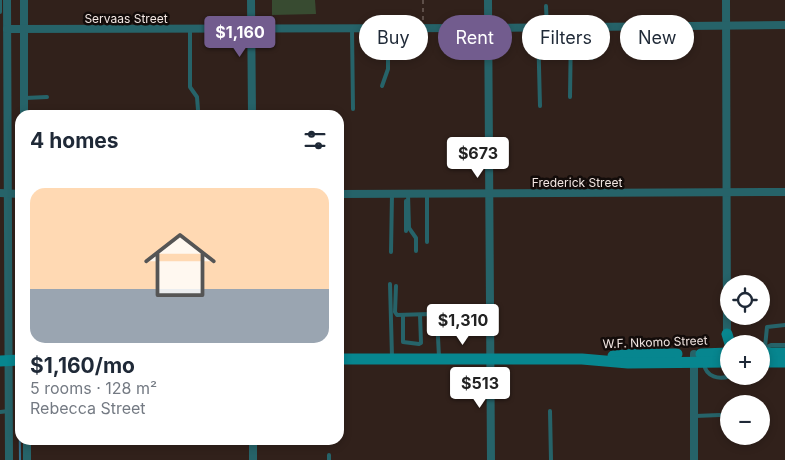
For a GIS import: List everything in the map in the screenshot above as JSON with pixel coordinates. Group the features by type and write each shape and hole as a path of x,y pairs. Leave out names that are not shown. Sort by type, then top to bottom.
{"main road":[{"name":"W.F. Nkomo Street","path":"344,359 582,359 637,354 697,359 720,352"},
{"path":"770,352 785,354"},
{"path":"770,362 785,362"}],"street":[{"path":"7,0 5,31 4,193 10,360 9,460"},
{"path":"24,0 24,110"},
{"path":"251,0 252,110"},
{"path":"488,0 488,15"},
{"path":"726,0 728,335"},
{"name":"Servaas Street","path":"610,27 785,25"},
{"name":"Servaas Street","path":"5,31 24,29 359,29"},
{"path":"488,60 491,460"},
{"name":"Frederick Street","path":"344,194 785,192"},
{"path":"694,460 697,359"},
{"path":"27,445 27,460"},
{"path":"253,445 253,460"}],"lane":[{"path":"0,0 0,12"},
{"path":"544,15 546,6"},
{"path":"190,29 190,87 197,97 198,110"},
{"path":"352,29 353,109"},
{"path":"382,86 388,70 388,60"},
{"path":"540,106 541,60"},
{"path":"570,97 571,60"},
{"path":"24,98 47,97"},
{"path":"391,252 392,194"},
{"path":"406,231 407,194"},
{"path":"407,194 409,228 416,238 416,251"},
{"path":"427,194 427,242"},
{"path":"390,284 392,359"},
{"path":"396,286 395,312 397,315 430,314 437,318 439,359"},
{"path":"403,315 403,342 410,344 421,343 420,315"},
{"path":"765,335 767,327 785,325"},
{"path":"410,344 410,359"},
{"path":"770,346 785,345"},
{"path":"697,359 712,376 720,378"},
{"path":"0,412 9,411"},
{"path":"550,411 551,460"},
{"path":"694,416 720,415"}],"path":[{"path":"423,0 423,15"}],"green space":[{"path":"272,0 315,0 316,14 272,15"}],"waterway":[{"path":"20,445 20,460"}]}
